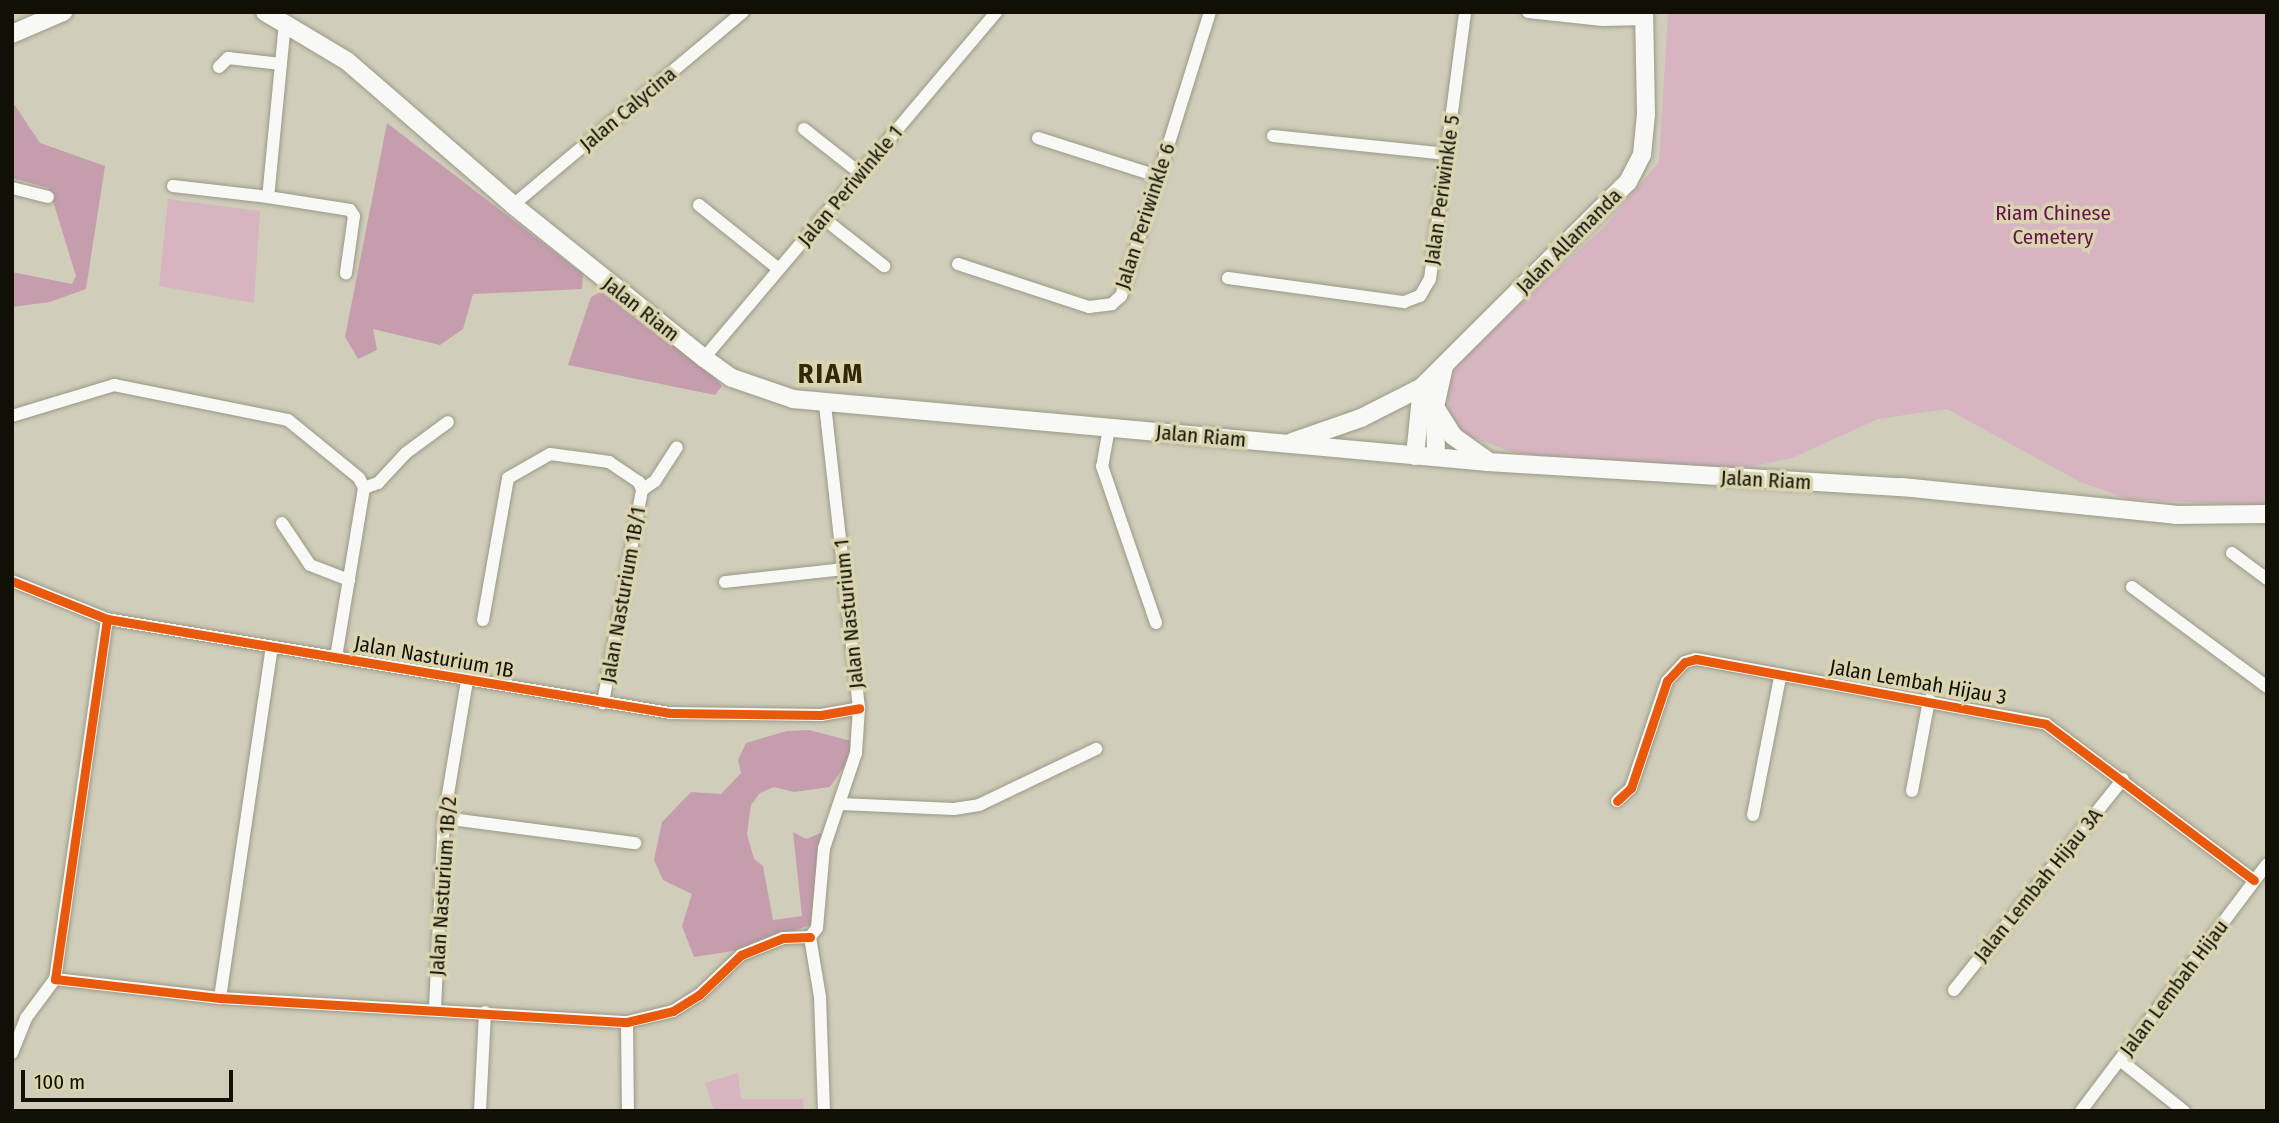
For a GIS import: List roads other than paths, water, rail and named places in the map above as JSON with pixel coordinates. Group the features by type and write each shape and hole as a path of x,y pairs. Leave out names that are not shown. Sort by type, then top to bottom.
{"main road":[{"path":"12,34 63,12"},
{"name":"Jalan Riam","path":"265,12 347,61 513,205 704,358 760,391 825,403 1488,462 1902,487 2176,514 2267,514"},
{"name":"Jalan Allamanda","path":"1285,444 1361,418 1422,387 1628,182 1642,155 1645,128 1644,16"},
{"path":"1436,457 1435,407 1445,363"},
{"path":"1415,456 1422,387"},
{"path":"1435,407 1453,436 1488,462"}],"street":[{"name":"Jalan Calycina","path":"513,205 743,12"},
{"name":"Jalan Periwinkle 1","path":"704,358 776,267 788,261 996,12"},
{"name":"Jalan Periwinkle 6","path":"958,264 1089,307 1112,304 1121,296 1210,12"},
{"name":"Jalan Periwinkle 5","path":"1228,278 1412,301 1430,279 1465,12"},
{"path":"1528,12 1603,20 1644,16"},
{"path":"268,197 285,22"},
{"path":"219,67 228,58 281,64"},
{"path":"804,129 860,173"},
{"path":"1273,136 1447,154"},
{"path":"1038,138 1157,176"},
{"path":"173,186 351,210 355,215 346,273"},
{"path":"12,188 48,198"},
{"path":"699,205 776,267"},
{"path":"823,218 884,266"},
{"path":"12,416 114,385 283,417 359,478 364,488 336,658"},
{"name":"Jalan Nasturium 1","path":"824,1111 820,997 810,937 817,928 824,848 856,753 859,708 825,403"},
{"path":"364,488 378,483 406,453 448,422"},
{"path":"1110,428 1102,466 1156,623"},
{"path":"642,489 655,481 677,447"},
{"name":"Jalan Nasturium 1B/1","path":"483,620 508,478 550,454 609,462 639,482 642,489 603,703"},
{"path":"282,523 310,565 349,580"},
{"path":"2232,553 2267,579"},
{"path":"725,582 845,569"},
{"name":"Jalan Nasturium 1B","path":"12,581 107,620 603,703 670,713 821,716 859,708"},
{"path":"2132,587 2267,687"},
{"path":"12,1054 26,1018 55,979 107,620"},
{"path":"220,998 272,647"},
{"name":"Jalan Lembah Hijau 3","path":"1617,802 1631,788 1664,687 1685,662 1696,659 1780,677 1930,701 2046,724 2123,779 2254,880"},
{"path":"1753,815 1780,677"},
{"name":"Jalan Nasturium 1B/2","path":"435,1008 444,818 467,680"},
{"path":"1912,791 1930,701"},
{"path":"840,804 954,809 979,805 1096,749"},
{"name":"Jalan Lembah Hijau 3A","path":"1954,990 2123,779"},
{"path":"444,818 635,843"},
{"name":"Jalan Lembah Hijau","path":"2081,1111 2267,864"},
{"path":"55,979 220,998 435,1008 627,1022 673,1011 699,995 741,955 783,938 810,937"},
{"path":"480,1111 485,1012"},
{"path":"627,1022 628,1111"},
{"path":"2120,1060 2184,1111"}],"district":[{"name":"RIAM","path":"831,374"}],"park label":[{"name":"Riam Chinese Cemetery","path":"2053,225"}]}
